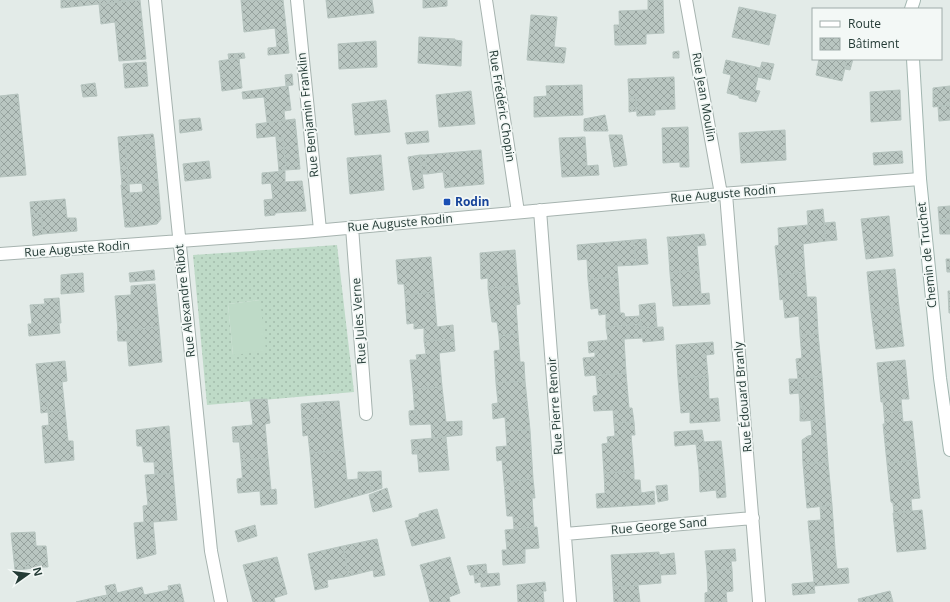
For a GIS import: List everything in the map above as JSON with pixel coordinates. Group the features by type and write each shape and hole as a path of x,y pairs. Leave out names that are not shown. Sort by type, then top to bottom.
{"street":[{"name":"Rue Alexandre Ribot","path":"155,0 211,551 221,602"},
{"name":"Rue Benjamin Franklin","path":"297,0 320,230"},
{"name":"Rue Frédéric Chopin","path":"486,0 518,212"},
{"name":"Rue Jean Moulin","path":"686,0 724,194"},
{"name":"Chemin de Truchet","path":"913,60 920,179 940,378 950,450"},
{"name":"Rue Auguste Rodin","path":"0,254 320,230 724,194 920,179"},
{"name":"Rue Édouard Branly","path":"724,194 759,601"},
{"name":"Rue Pierre Renoir","path":"540,210 570,602"},
{"name":"Rue Jules Verne","path":"352,227 366,414"},
{"name":"Rue George Sand","path":"565,534 753,518"}],"green space":[{"path":"337,245 354,392 207,405 193,255","holes":["260,300 233,355 228,304"]},
{"path":"260,300 266,351 233,355 228,304"}],"building":[{"path":"61,0 137,0 61,8"},
{"path":"140,0 146,59 119,61 115,22 101,24 99,4"},
{"path":"241,0 283,0 289,53 268,55 268,48 277,47 275,28 244,32"},
{"path":"326,0 372,0 374,13 328,18"},
{"path":"423,0 447,0 447,6 423,8"},
{"path":"648,0 663,0 664,33 646,34 646,44 620,45 619,11 648,10"},
{"path":"739,7 776,15 769,45 732,37"},
{"path":"531,15 557,17 554,47 566,48 564,63 527,60"},
{"path":"614,25 620,25 620,45 615,45"},
{"path":"419,37 455,39 462,41 461,66 418,63"},
{"path":"376,41 377,67 339,69 338,44"},
{"path":"679,51 679,58 673,58 673,52"},
{"path":"244,53 245,58 229,60 228,54"},
{"path":"239,58 242,88 222,91 219,61"},
{"path":"726,60 760,68 755,90 760,91 756,102 739,98 739,96 727,93 731,75 723,73"},
{"path":"819,60 847,60 842,81 816,75"},
{"path":"847,60 853,60 850,70 845,69"},
{"path":"146,62 148,86 125,88 123,64"},
{"path":"762,62 774,64 770,80 758,77"},
{"path":"292,74 293,85 286,86 285,75"},
{"path":"674,77 675,109 655,110 655,115 637,116 636,97 629,97 628,79"},
{"path":"95,83 97,96 83,97 81,85"},
{"path":"582,85 583,115 534,117 534,97 547,96 546,86"},
{"path":"288,86 291,110 284,111 285,120 267,122 264,97 243,99 242,92"},
{"path":"950,86 950,105 933,107 933,88"},
{"path":"900,90 901,120 871,122 870,92"},
{"path":"471,91 475,124 439,127 436,95"},
{"path":"18,94 26,175 0,177 0,96"},
{"path":"629,97 636,97 636,111 629,112"},
{"path":"386,100 390,132 355,135 352,104"},
{"path":"950,105 950,120 939,121 938,106"},
{"path":"605,115 608,131 584,131 584,119"},
{"path":"200,118 202,130 180,133 179,120"},
{"path":"295,119 300,169 286,170 283,138 276,138 276,136 257,138 256,124"},
{"path":"688,127 689,167 680,167 680,162 663,163 662,128"},
{"path":"785,130 786,160 741,163 739,133"},
{"path":"428,131 429,142 407,144 405,133"},
{"path":"153,134 154,139 125,142 129,184 122,185 118,137"},
{"path":"609,135 622,135 627,165 614,167"},
{"path":"585,137 587,166 598,165 599,175 562,177 559,138"},
{"path":"276,138 283,138 286,170 279,171"},
{"path":"154,139 158,182 129,184 125,142"},
{"path":"481,150 484,184 451,187 449,171 427,174 425,155"},
{"path":"902,151 903,163 874,165 873,153"},
{"path":"381,155 384,190 350,194 347,158"},
{"path":"420,155 425,155 427,174 422,174"},
{"path":"420,155 424,188 413,190 408,157"},
{"path":"209,161 211,178 185,181 183,164"},
{"path":"285,171 285,182 302,181 306,211 275,213 275,215 265,216 264,200 273,199 271,183 262,184 262,173"},
{"path":"449,171 451,187 445,188 443,172"},
{"path":"158,182 161,219 157,224 132,227 130,193 143,192 142,183"},
{"path":"129,184 132,227 125,227 121,185"},
{"path":"65,199 67,218 76,218 77,231 43,234 41,213 31,214 30,202"},
{"path":"950,206 950,219 939,219 938,207"},
{"path":"823,209 826,241 803,244 805,272 778,275 775,246 779,245 778,228 808,225 807,211"},
{"path":"41,213 43,234 33,236 31,214"},
{"path":"889,216 893,256 866,259 861,219"},
{"path":"939,219 950,219 950,234 940,234"},
{"path":"835,222 837,240 826,241 824,223"},
{"path":"704,234 706,245 697,246 699,270 670,273 668,243 672,242 672,237"},
{"path":"667,237 672,237 672,242 668,243"},
{"path":"646,239 648,264 636,265 634,240"},
{"path":"634,240 636,265 617,266 618,277 588,279 587,259 578,260 577,245"},
{"path":"515,250 518,286 488,288 488,278 481,279 480,253"},
{"path":"431,257 434,292 405,295 404,284 398,284 396,260"},
{"path":"946,259 950,259 950,272 947,272"},
{"path":"895,269 899,307 871,311 867,272"},
{"path":"154,270 155,280 130,282 129,273"},
{"path":"699,270 701,294 709,293 710,304 673,306 670,273"},
{"path":"805,272 807,297 816,297 818,333 800,335 799,316 785,318 783,299 780,300 778,275"},
{"path":"83,273 84,292 72,293 70,274"},
{"path":"70,274 72,293 61,294 61,275"},
{"path":"618,277 620,313 624,313 625,317 640,316 641,324 606,327 606,314 599,315 598,308 591,309 588,279"},
{"path":"155,284 159,327 118,331 115,296 131,295 131,286"},
{"path":"518,286 520,304 516,305 518,334 499,336 497,322 492,322 488,288"},
{"path":"948,291 950,291 950,313 949,313"},
{"path":"434,292 437,327 453,325 454,339 424,341 424,328 414,329 414,323 407,324 405,295"},
{"path":"59,298 61,323 59,323 60,333 29,336 28,324 32,324 30,305 45,304 44,299"},
{"path":"655,303 657,327 641,328 639,305"},
{"path":"899,307 904,346 876,349 871,311"},
{"path":"641,324 642,338 624,339 626,373 585,376 583,358 595,357 595,352 589,353 588,342 608,340 606,327"},
{"path":"159,327 162,362 129,366 127,341 118,341 117,331"},
{"path":"663,327 664,340 643,342 641,328"},
{"path":"818,333 822,376 798,379 796,359 802,358 800,335"},
{"path":"518,334 520,362 524,362 525,381 496,383 494,351 500,350 499,336"},
{"path":"454,339 455,351 439,353 442,387 413,389 410,360 417,360 416,355 426,354 424,341"},
{"path":"713,342 714,354 706,355 708,376 678,378 676,345"},
{"path":"905,360 909,399 901,399 902,411 884,413 883,402 881,402 877,363"},
{"path":"65,361 67,381 62,382 65,411 48,412 47,400 40,400 36,364"},
{"path":"626,373 629,408 632,408 634,422 614,423 613,410 594,411 593,401 598,400 596,376"},
{"path":"708,376 709,399 718,398 720,421 690,423 690,412 681,413 678,378"},
{"path":"822,376 825,419 804,421 803,406 800,407 798,379"},
{"path":"789,379 798,379 799,393 790,394"},
{"path":"525,381 530,430 506,431 505,417 493,419 492,404 498,403 496,383"},
{"path":"442,387 446,422 462,421 462,435 432,438 431,424 410,425 409,416 415,416 413,389"},
{"path":"598,395 598,400 593,401 593,396"},
{"path":"267,399 270,423 265,424 268,458 241,460 239,436 233,437 232,427 253,425 250,400"},
{"path":"40,400 47,400 48,412 41,413"},
{"path":"339,401 344,450 310,453 308,435 303,436 302,420 323,418 322,402"},
{"path":"322,402 323,418 302,420 301,404"},
{"path":"803,406 804,421 800,421 800,407"},
{"path":"415,410 415,416 409,416 409,411"},
{"path":"65,411 68,441 73,441 74,460 45,463 42,426 49,425 48,412"},
{"path":"902,411 903,422 912,421 916,460 887,463 883,424 885,424 884,413"},
{"path":"825,419 828,462 803,464 802,440 812,435 811,421"},
{"path":"634,422 635,435 631,435 634,471 604,473 602,444 608,443 607,437 615,436 614,423"},
{"path":"169,426 173,473 155,475 154,462 144,462 142,446 137,446 136,430"},
{"path":"530,430 533,479 504,482 502,460 497,461 496,447 507,446 506,431"},
{"path":"702,430 704,442 721,441 724,469 699,471 696,444 675,446 674,432"},
{"path":"239,436 239,442 233,442 233,437"},
{"path":"446,437 449,470 419,472 417,448 412,449 411,440"},
{"path":"417,448 418,454 412,454 412,449"},
{"path":"344,450 347,480 358,479 358,472 369,472 371,492 315,508 310,453"},
{"path":"268,458 271,490 276,489 277,504 261,505 260,491 238,493 237,485 243,484 241,460"},
{"path":"916,460 920,498 911,499 912,511 894,513 893,503 891,502 887,463"},
{"path":"828,462 832,505 807,508 803,464"},
{"path":"724,469 726,497 717,498 716,490 700,492 699,471"},
{"path":"381,471 382,488 371,492 369,472"},
{"path":"634,471 634,480 640,480 641,493 654,491 655,504 597,508 596,494 605,493 604,473"},
{"path":"173,473 177,520 153,522 156,554 137,559 134,523 144,522 143,506 148,505 145,475"},
{"path":"242,478 243,484 237,485 237,479"},
{"path":"533,479 535,498 532,498 534,527 514,529 513,516 507,516 504,482"},
{"path":"667,485 668,500 658,502 656,486"},
{"path":"387,488 392,507 373,512 369,495"},
{"path":"832,505 835,549 811,551 808,521 821,520 820,507"},
{"path":"437,509 445,538 412,546 405,521 419,517 419,514"},
{"path":"922,510 926,549 897,552 893,513"},
{"path":"255,525 257,536 238,542 235,531"},
{"path":"537,527 539,548 525,549 525,563 503,565 502,550 507,550 505,530"},
{"path":"35,532 36,546 46,546 48,567 38,567 38,563 25,564 26,569 15,570 11,533"},
{"path":"377,539 385,575 374,577 373,570 349,576 343,546"},
{"path":"343,546 349,576 327,580 328,587 315,590 308,554"},
{"path":"735,549 736,561 731,561 732,569 707,571 705,551"},
{"path":"835,549 837,569 848,568 849,583 814,586 815,593 793,595 792,584 814,582 811,551"},
{"path":"659,552 661,583 613,587 611,555"},
{"path":"674,553 676,574 661,575 659,555"},
{"path":"277,557 287,594 274,598 275,602 253,602 243,565"},
{"path":"450,557 460,593 449,597 450,602 430,602 420,565"},
{"path":"38,563 38,567 26,569 25,564"},
{"path":"486,564 487,574 470,575 467,566"},
{"path":"732,569 733,591 726,592 727,602 705,602 705,593 708,592 707,571"},
{"path":"499,573 500,585 481,587 481,582 475,583 474,575"},
{"path":"545,582 546,591 543,591 544,602 518,602 517,585"},
{"path":"115,584 117,593 142,587 146,602 109,602 105,586"},
{"path":"180,584 184,602 146,602 144,595 169,590 168,586"},
{"path":"638,585 640,602 614,602 613,587"},
{"path":"890,591 893,602 859,602 858,599"},
{"path":"107,595 109,602 98,602 97,597"},
{"path":"97,597 98,602 76,602"}],"place":[{"name":"Rodin","path":"447,202"}]}
